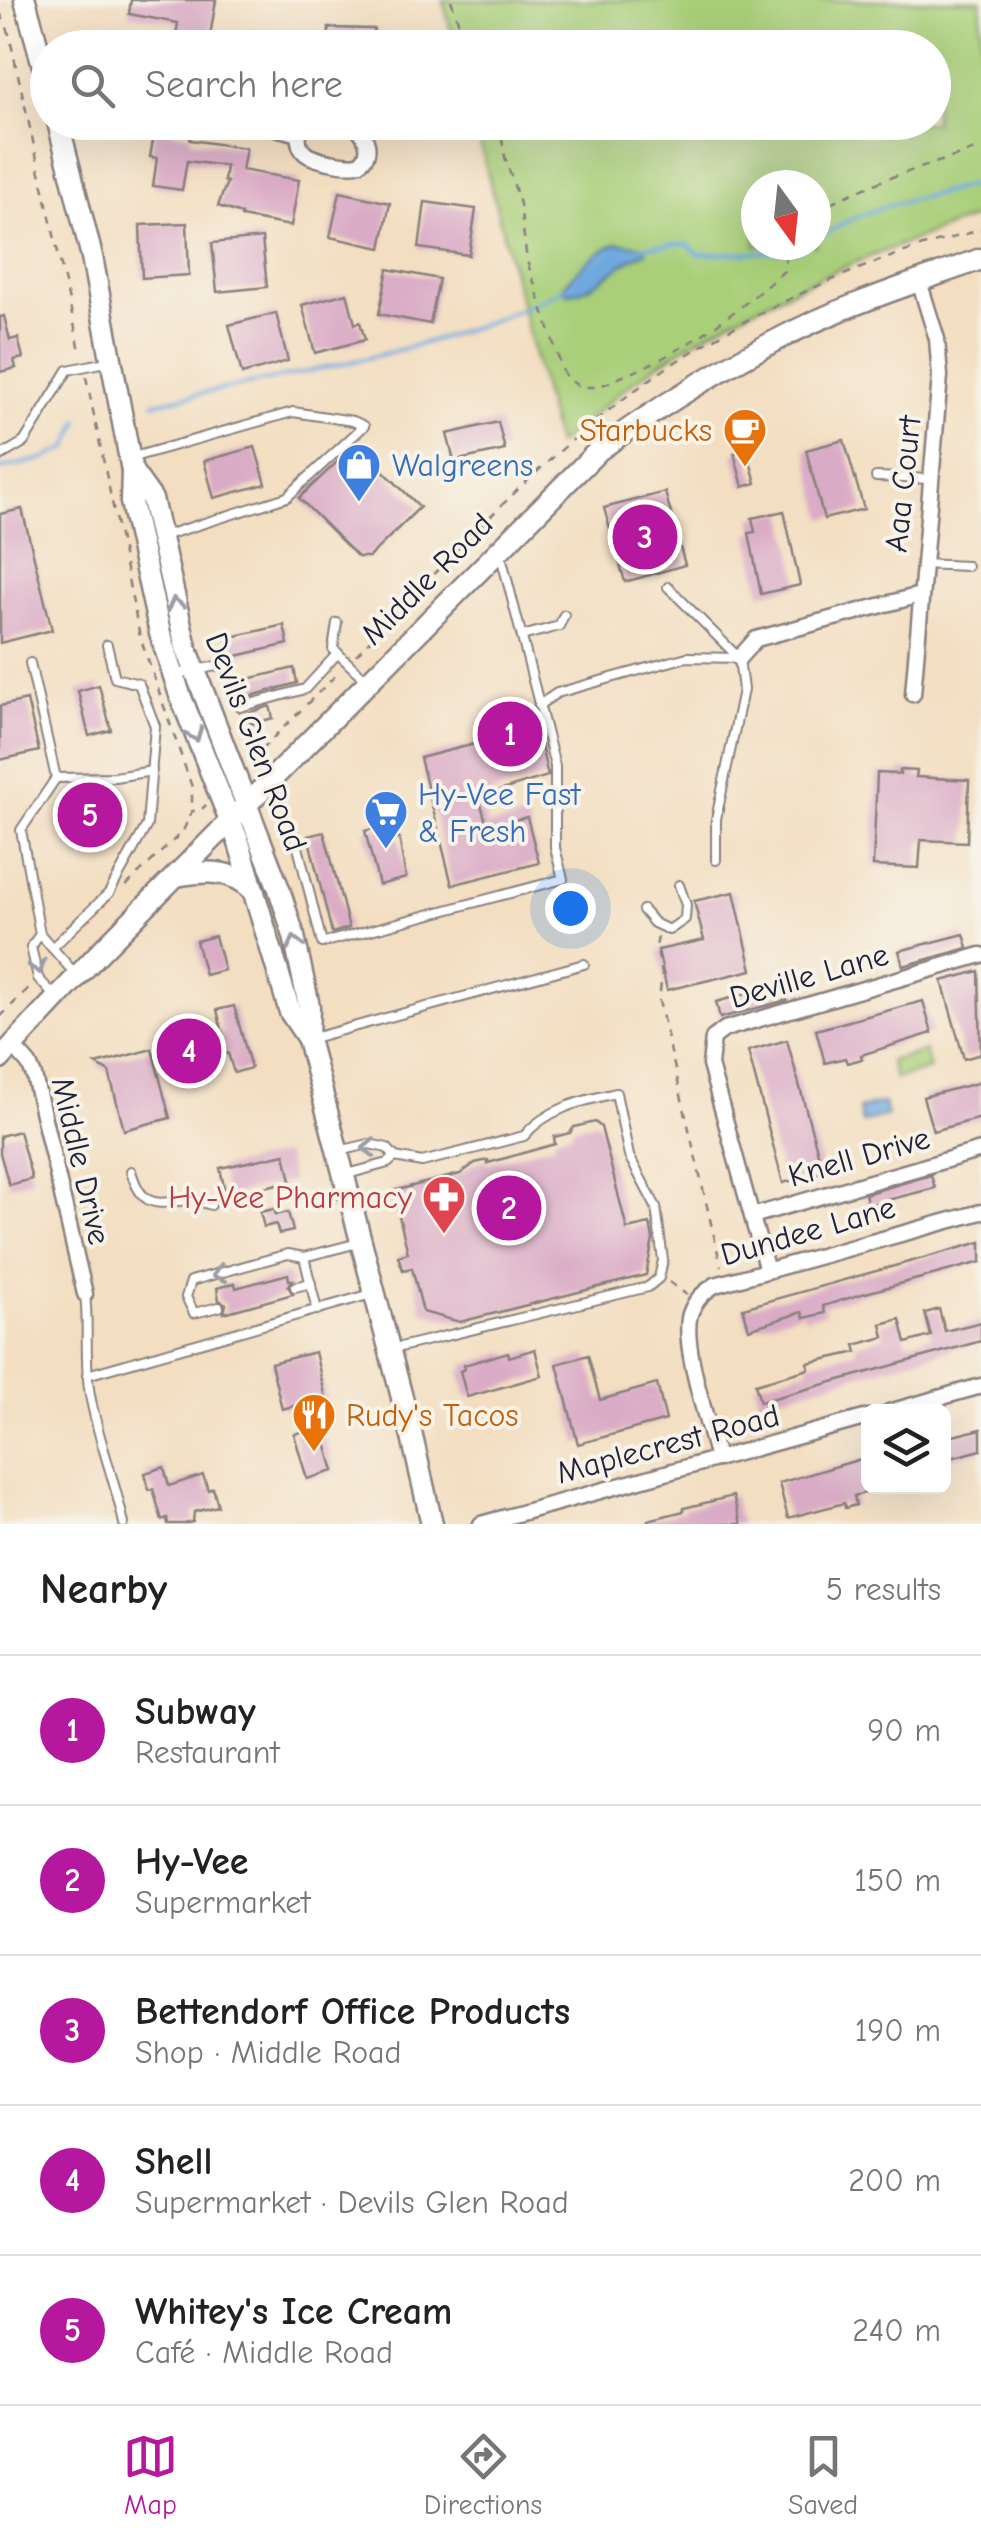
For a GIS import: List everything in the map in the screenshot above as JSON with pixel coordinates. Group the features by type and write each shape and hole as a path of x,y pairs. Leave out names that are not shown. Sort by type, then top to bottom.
{"main road":[{"path":"25,0 33,30"},
{"name":"Devils Glen Road","path":"63,140 92,257 131,465 130,502 151,597 246,804 270,861 294,936 308,1006 308,1039 432,1524"},
{"name":"Middle Road","path":"7,1052 246,804 599,450 664,404 777,339 866,300 981,259"},
{"name":"Devils Glen Road","path":"131,465 152,500 184,673 290,1012 308,1039"},
{"path":"176,876 199,872 231,874 254,891"}],"street":[{"path":"299,140 305,153 322,161 356,165 367,150 367,140"},
{"name":"Aaa Court","path":"913,694 940,376 937,339 920,281"},
{"path":"739,658 756,638 920,594"},
{"name":"Deville Lane","path":"767,1271 710,1065 713,1038 725,1029 981,954"},
{"name":"Middle Drive","path":"7,1052 29,1064 34,1076 85,1294"},
{"name":"Knell Drive","path":"752,1216 981,1150"},
{"name":"Dundee Lane","path":"717,1459 687,1337 696,1302 715,1285 981,1212"},
{"path":"917,1404 981,1386"},
{"name":"Maplecrest Road","path":"481,1524 861,1419"}],"lane":[{"path":"0,456 24,442 68,370 111,362"},
{"path":"131,465 293,412 364,426 288,497 159,538"},
{"path":"876,477 932,479"},
{"path":"295,836 322,943 563,879 554,848 555,766 499,548"},
{"path":"922,564 968,566"},
{"path":"668,588 739,658 743,690 716,819 716,860"},
{"path":"522,636 558,626 564,615"},
{"path":"336,623 333,649 368,682"},
{"path":"52,948 109,893 147,825 155,726 139,684 115,678 107,645"},
{"path":"184,673 226,664 240,707 305,689 338,653"},
{"path":"540,705 557,693 687,657 739,658"},
{"path":"30,663 56,778 20,830 40,934 77,976"},
{"path":"56,778 116,778 152,771"},
{"path":"643,910 668,930 685,918 680,885"},
{"path":"40,934 32,947 38,978 56,998"},
{"path":"308,1039 584,964"},
{"path":"338,1151 369,1144 387,1148 395,1157 422,1162 524,1136 570,1104 616,1093 629,1156 656,1208 664,1260 660,1274 648,1287 390,1350"},
{"path":"344,1175 388,1164 395,1157"},
{"path":"132,1171 137,1191 147,1200 159,1203 194,1198 211,1205"},
{"path":"219,1307 194,1314 186,1297 191,1281 288,1254 304,1257 362,1242"},
{"path":"304,1257 317,1310"},
{"path":"296,1287 310,1283"},
{"path":"87,1375 374,1293"},
{"path":"85,1294 87,1375 124,1524"}],"path":[{"path":"451,0 462,30"},
{"path":"0,14 8,30 30,128"},
{"path":"33,140 140,638 192,787 192,811"},
{"path":"502,140 520,204 527,261 569,380 590,388 656,363 708,332 784,271 785,260"},
{"path":"831,203 886,179 981,148"},
{"path":"659,925 656,947 662,972 658,1001 721,1266"},
{"path":"660,1274 696,1302"}],"green space":[{"path":"443,0 981,0 981,215 849,265 762,304 679,351 619,393 557,445 479,140 951,140 951,30 451,30"},
{"path":"925,1051 930,1069 895,1079 890,1061"}],"water":[{"path":"618,243 644,246 646,252 588,288 567,293 563,287 581,267"},
{"path":"884,1103 887,1116 862,1123 859,1109"}],"building":[{"path":"131,0 216,0 211,30 177,30 178,23 129,14"},
{"path":"329,28 374,29 374,30"},
{"path":"153,140 190,140 246,148 242,170 299,180 291,226 241,217 218,206 227,182 226,166 187,161 182,190 153,186 157,158 150,157"},
{"path":"340,192 390,203 381,248 330,237"},
{"path":"425,202 476,209 469,255 419,248"},
{"path":"187,223 189,275 142,278 140,225"},
{"path":"262,238 267,287 217,292 212,243"},
{"path":"388,269 439,279 430,324 379,314"},
{"path":"347,293 355,324 360,322 365,340 315,353 302,305"},
{"path":"276,313 288,361 242,374 229,325"},
{"path":"4,316 10,340 18,338 23,358 14,360 16,368 0,372 0,317"},
{"path":"498,422 505,450 454,461 447,434"},
{"path":"844,440 864,509 824,519 806,450"},
{"name":"Walgreens","path":"356,444 420,507 369,557 358,557 299,498"},
{"path":"255,447 266,484 214,498 204,461"},
{"name":"Starbucks","path":"747,450 756,483 743,487 734,453"},
{"path":"665,492 685,565 625,582 604,508"},
{"path":"22,509 52,630 0,643 0,514"},
{"path":"784,511 800,585 761,594 749,533 755,532 752,518"},
{"path":"284,625 288,644 232,657 227,638"},
{"path":"294,668 297,683 248,697 244,680"},
{"path":"99,685 111,730 89,736 78,691"},
{"path":"27,700 39,751 0,760 0,706"},
{"path":"270,706 273,718 251,724 248,713"},
{"path":"537,728 548,776 479,797 487,826 527,817 539,863 452,885 420,758"},
{"path":"900,770 917,771 916,777 969,780 967,842 921,840 919,868 873,866 877,773 900,774"},
{"path":"87,791 106,801 99,814 106,817 94,840 70,828"},
{"name":"Hy-Vee Fast & Fresh","path":"392,824 396,839 399,838 406,878 379,885 365,831"},
{"path":"324,832 349,928 332,933 308,836"},
{"path":"734,892 752,970 667,990 658,950 704,940 694,901"},
{"path":"964,934 968,948 903,966 899,951"},
{"path":"215,936 224,970 205,975 196,941"},
{"path":"979,971 981,1054 964,1059 942,981"},
{"path":"783,984 787,1000 720,1018 716,1002"},
{"path":"923,1001 932,1033 861,1055 862,1059 825,1063 816,1030"},
{"path":"234,1006 251,1068 234,1073 228,1053 201,1060 204,1067 185,1072 174,1032 193,1027 196,1041 223,1034 217,1010"},
{"path":"787,1040 823,1172 783,1183 748,1051"},
{"path":"152,1049 170,1118 124,1130 109,1072 96,1064"},
{"path":"981,1082 981,1118 933,1131 923,1097"},
{"path":"595,1122 601,1127 627,1229 650,1224 653,1239 646,1275 460,1322 423,1312 412,1268 403,1270 398,1256 408,1253 393,1191 460,1174 475,1163 488,1163 555,1144 554,1137"},
{"path":"19,1131 32,1179 9,1185 0,1153 0,1136"},
{"path":"285,1154 291,1181 226,1196 220,1168"},
{"path":"931,1175 935,1188 868,1205 865,1194"},
{"path":"274,1209 276,1215 288,1212 293,1231 279,1234 276,1224 264,1227 260,1212"},
{"path":"981,1242 981,1262 823,1306 825,1313 804,1318 802,1312 749,1329 743,1308"},
{"path":"288,1274 289,1280 293,1280 288,1286 293,1294 224,1313 226,1304 219,1300 217,1288 235,1283 236,1288"},
{"path":"939,1309 945,1331 981,1322 981,1341 760,1402 755,1384 809,1369 808,1363 857,1352 855,1345 884,1337 881,1324 900,1319 906,1343 931,1336 925,1313"},
{"path":"535,1349 542,1376 467,1397 460,1371 465,1369 464,1365 508,1352 509,1357"},
{"path":"315,1352 326,1398 282,1409 271,1363"},
{"path":"588,1355 600,1400 657,1384 666,1420 578,1444 557,1364"},
{"name":"Rudy's Tacos","path":"321,1426 334,1471 307,1479 294,1434"},
{"path":"981,1429 981,1450 951,1458 951,1436"},
{"path":"861,1459 861,1494 854,1496 856,1505 845,1508 844,1503 788,1518 779,1483"},
{"path":"164,1467 169,1486 203,1475 208,1490 213,1488 218,1506 194,1512 193,1522 168,1524 167,1518 162,1520 145,1473"},
{"path":"733,1496 741,1524 648,1524 648,1520 684,1508"}],"waterway":[{"path":"831,231 882,207 981,183"},
{"path":"641,247 687,243 698,254 741,253"},
{"path":"154,403 419,344 472,328 567,287"},
{"path":"0,469 43,459 68,448 79,420"}],"place":[{"name":"Starbucks","path":"745,468"},
{"name":"Walgreens","path":"359,503"},
{"name":"Bettendorf Office Products","path":"645,537"},
{"name":"Subway","path":"510,734"},
{"name":"Whitey's Ice Cream","path":"90,815"},
{"name":"Hy-Vee Fast & Fresh","path":"386,850"},
{"name":"Shell","path":"189,1051"},
{"name":"Hy-Vee","path":"509,1208"},
{"name":"Hy-Vee Pharmacy","path":"444,1235"},
{"name":"Rudy's Tacos","path":"314,1453"}]}
